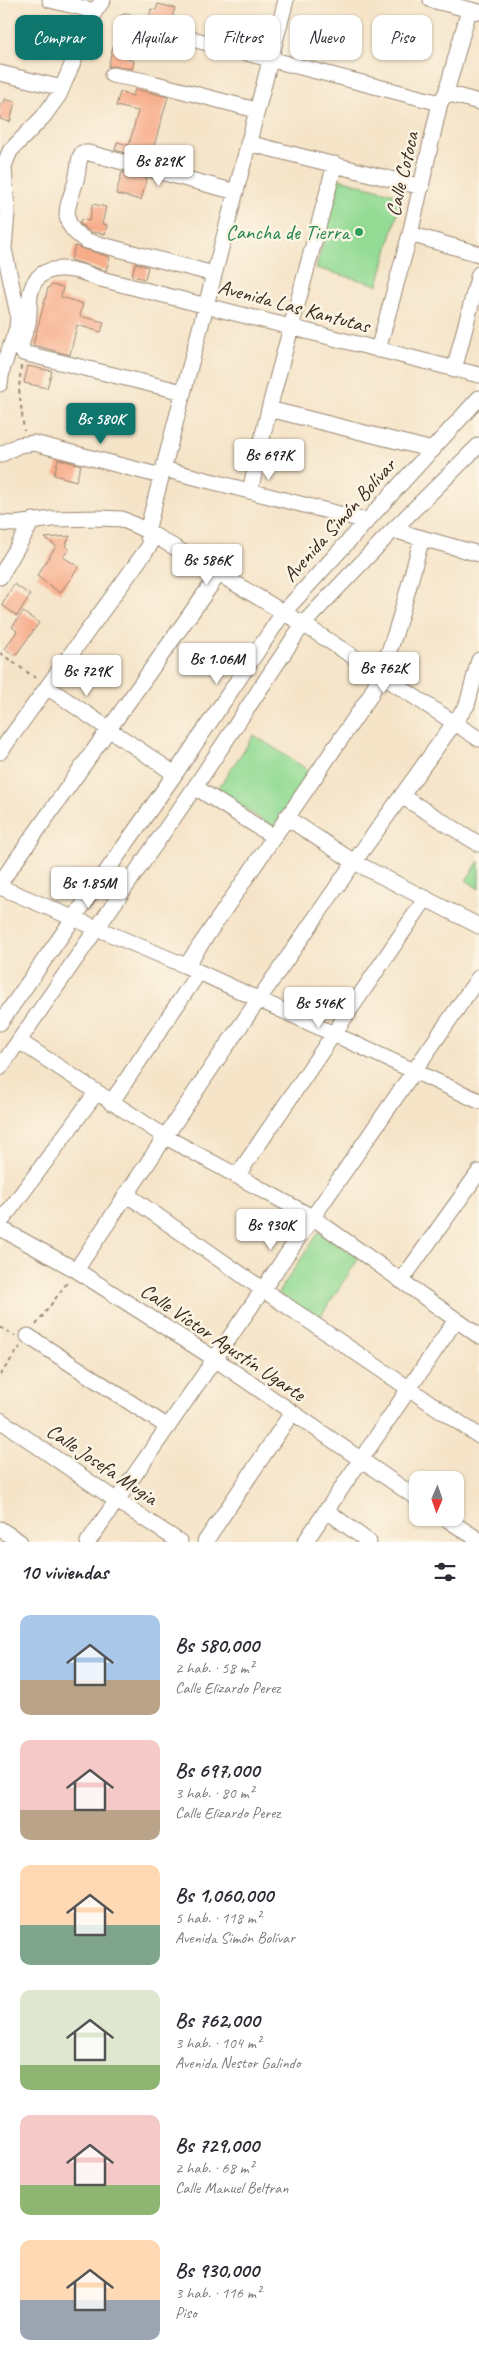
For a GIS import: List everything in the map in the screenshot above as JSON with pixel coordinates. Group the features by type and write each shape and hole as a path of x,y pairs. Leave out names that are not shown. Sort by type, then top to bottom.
{"street":[{"path":"0,384 3,356 17,328 18,315 2,243 7,212 2,166 10,150 52,106 99,6 50,0"},
{"path":"280,22 286,0"},
{"path":"432,0 474,11"},
{"name":"Calle Cotoca","path":"378,350 410,234 443,98 474,11"},
{"path":"0,752 150,545 147,531 269,60"},
{"path":"279,60 443,98 479,102"},
{"path":"0,73 62,88"},
{"path":"112,76 145,81 256,110"},
{"path":"248,143 422,187"},
{"path":"214,274 87,241 79,236 68,221 66,211 75,183 80,157 82,153 89,153 236,192"},
{"path":"250,491 269,409 335,164"},
{"path":"410,234 479,254"},
{"name":"Avenida Las Kantutas","path":"30,356 23,353 21,343 28,325 30,293 34,282 40,275 61,268 72,269 97,278 479,376"},
{"path":"454,370 479,274"},
{"path":"30,356 183,392"},
{"name":"Avenida Simón Bolívar","path":"0,1023 175,774 283,613 479,398"},
{"path":"269,409 433,450"},
{"path":"0,455 27,443 34,443 250,491 367,521"},
{"name":"Avenida Simón Bolívar","path":"0,1068 195,787 303,624 393,530 472,463 479,445"},
{"path":"0,523 15,524 32,520 78,517 122,520 147,531 303,624 479,739"},
{"path":"0,577 32,520"},
{"path":"393,530 479,554"},
{"path":"111,1103 286,817 370,696 381,674 398,623 422,538"},
{"path":"0,883 218,575"},
{"path":"76,1270 164,1136 354,862 467,705 479,660"},
{"path":"47,687 109,731 175,774"},
{"path":"195,787 274,837"},
{"path":"403,796 479,844"},
{"path":"286,817 354,862 479,926"},
{"path":"0,887 192,969 335,1033 479,1101"},
{"path":"237,1176 426,898"},
{"path":"88,1542 479,977"},
{"path":"19,1041 164,1136 312,1218 455,1321 479,1336"},
{"path":"0,1223 96,1093"},
{"path":"401,1281 479,1172"},
{"path":"126,1194 479,1436"},
{"name":"Calle Víctor Agustín Ugarte","path":"0,1228 76,1270 215,1359 361,1462 409,1493"},
{"path":"305,1542 455,1321"},
{"path":"26,1338 168,1427"},
{"path":"205,1542 292,1414"},
{"name":"Calle Josefa Mugia","path":"0,1420 180,1542"},
{"path":"326,1510 369,1542"},
{"path":"457,1526 479,1540"},
{"path":"0,1529 20,1542"}],"path":[{"path":"27,443 19,382 22,362 30,356"},
{"path":"0,653 47,687"},
{"path":"0,1375 76,1270"},
{"path":"0,1327 26,1338"}],"green space":[{"name":"Cancha de Tierra","path":"339,179 402,196 378,285 316,268"},
{"path":"254,735 311,772 274,828 217,790"},
{"path":"479,861 479,889 466,880"},
{"path":"319,1232 359,1258 318,1320 278,1293"}],"building":[{"path":"158,4 175,8 173,15 150,15 151,9 156,10"},
{"path":"113,46 113,60 134,61 132,69 108,67"},
{"path":"135,89 168,97 150,160 115,150 117,142 129,145 138,111 116,106 120,92 133,96"},
{"path":"5,99 15,102 10,122 0,119 0,103 4,104"},
{"path":"122,172 147,178 141,200 116,194"},
{"path":"93,204 106,207 102,224 107,225 105,234 91,232 80,224 81,219 89,221"},
{"path":"75,246 110,257 106,271 71,260"},
{"path":"135,263 148,267 145,279 132,276"},
{"path":"52,285 63,287 61,297 83,304 80,316 104,322 101,332 77,325 70,355 33,345 48,288"},
{"path":"28,366 52,371 47,388 24,383"},
{"path":"58,459 81,465 76,481 54,475"},
{"path":"70,536 65,546 69,549 63,557 79,567 60,593 37,576 56,546 45,538"},
{"path":"14,584 30,595 17,616 2,605"},
{"path":"23,612 39,623 15,656 5,649 17,631 12,627"}],"place":[{"name":"Cancha de Tierra","path":"359,232"}]}
